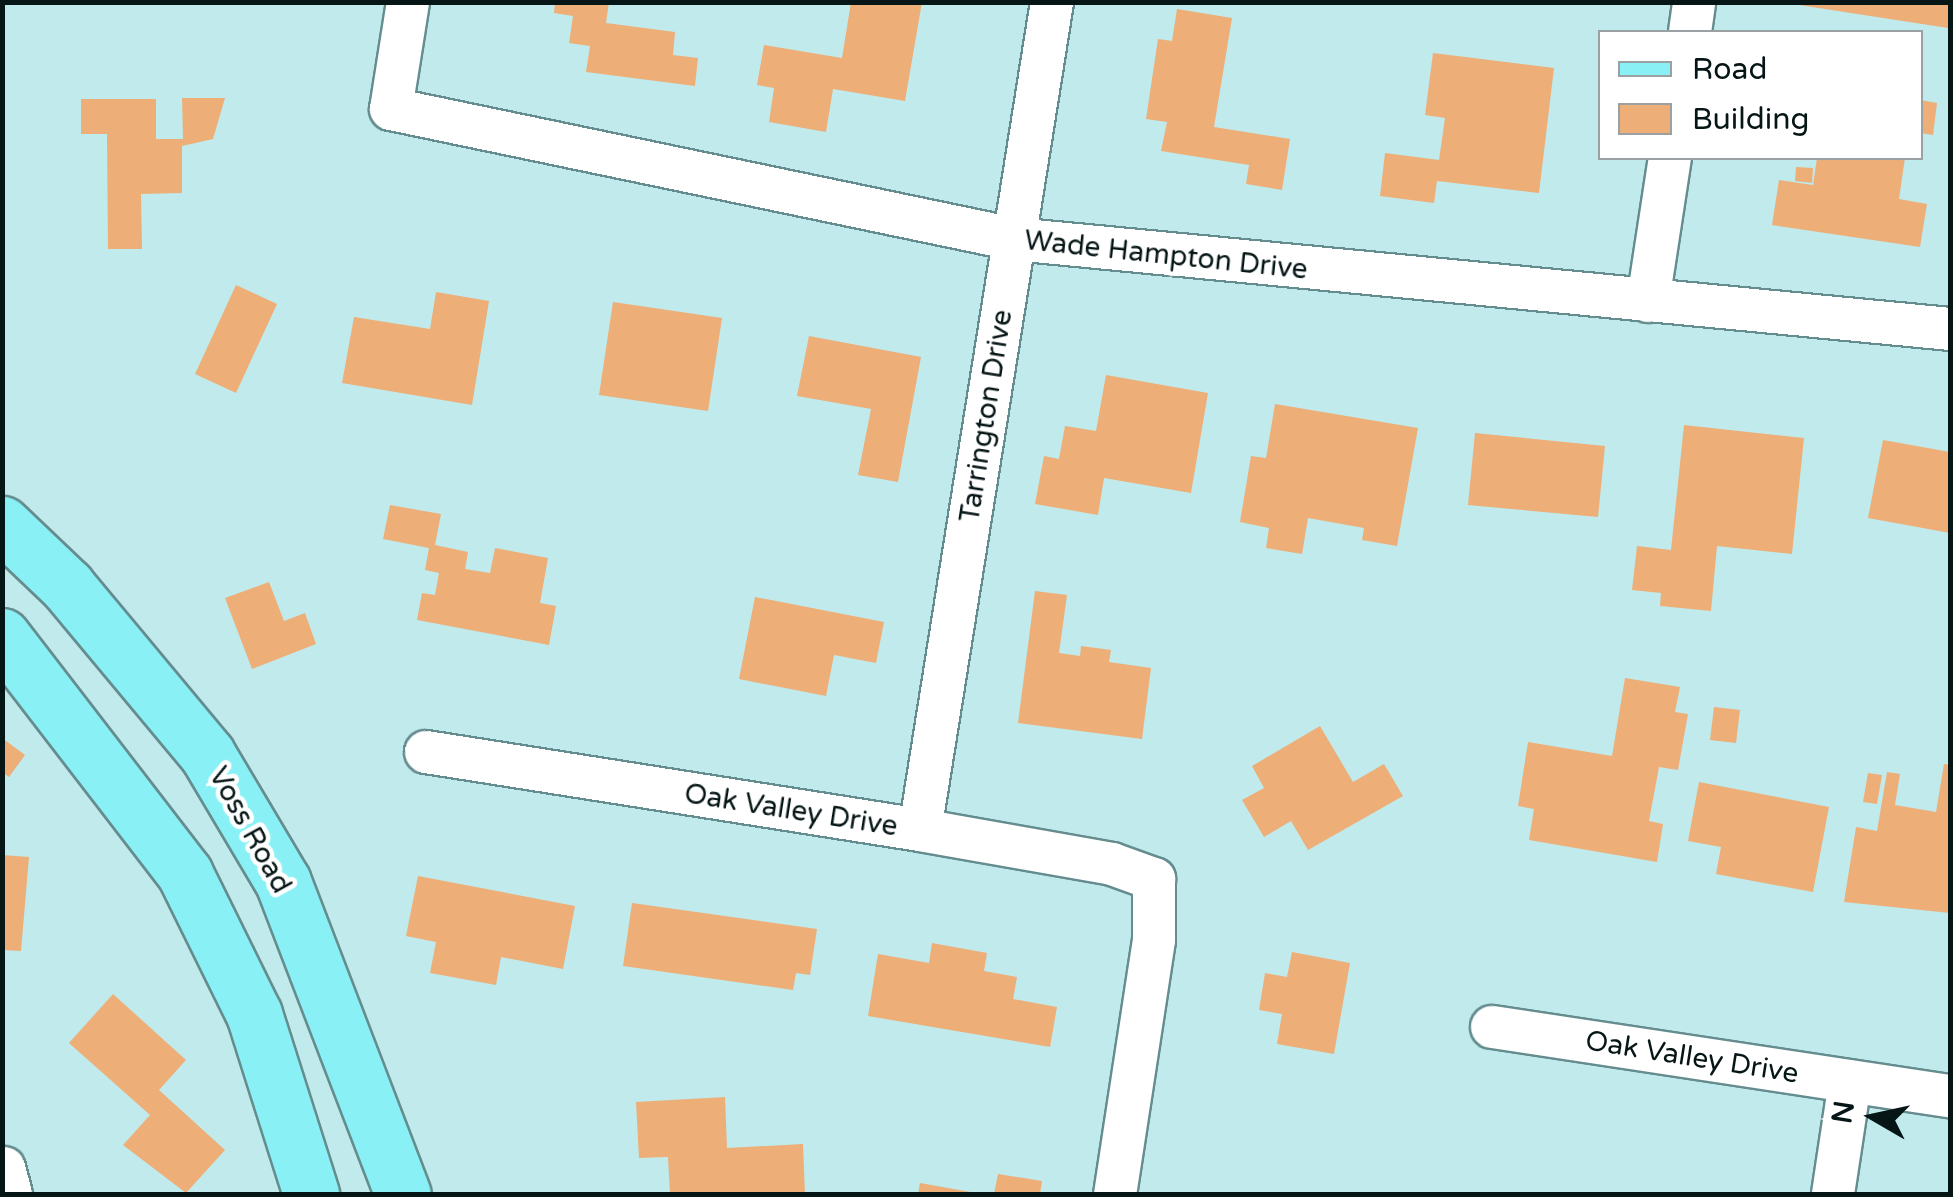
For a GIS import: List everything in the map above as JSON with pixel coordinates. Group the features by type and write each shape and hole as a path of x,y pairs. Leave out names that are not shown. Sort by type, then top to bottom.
{"main road":[{"name":"Voss Road","path":"2,524 67,586 207,754 283,882 403,1194"},
{"path":"2,636 185,874 254,1014 311,1194"},
{"path":"212,928 283,882"}],"street":[{"name":"Wade Hampton Drive","path":"408,2 391,109 1014,239 1950,329"},
{"name":"Tarrington Drive","path":"920,830 1052,2"},
{"path":"1690,30 1694,2"},
{"path":"1648,301 1670,160"},
{"name":"Oak Valley Drive","path":"426,752 920,830 1112,864 1154,879 1154,940 1115,1194"},
{"name":"Oak Valley Drive","path":"1492,1027 1950,1096"},
{"path":"1833,1194 1850,1081"},
{"path":"4,1168 10,1194"}],"building":[{"path":"555,2 609,2 606,23 675,32 673,55 698,58 695,86 586,72 590,46 569,43 573,16 554,13"},
{"path":"851,2 922,2 905,101 833,89 826,132 769,122 774,88 757,85 764,45 842,58"},
{"path":"1800,2 1950,2 1948,28 1799,5"},
{"path":"1177,9 1232,18 1214,127 1290,139 1282,190 1246,184 1249,165 1161,151 1167,122 1146,119 1158,39 1172,41"},
{"path":"1433,53 1554,68 1539,193 1437,181 1434,203 1380,196 1385,153 1439,160 1445,118 1425,115"},
{"path":"182,98 225,98 213,139 182,146 182,193 141,194 142,249 108,249 107,134 81,134 81,99 156,99 156,139 183,139"},
{"path":"1923,101 1937,103 1933,135 1923,133"},
{"path":"1817,160 1905,160 1899,199 1927,204 1920,247 1772,225 1779,180 1813,185"},
{"path":"1796,167 1813,168 1812,183 1795,181"},
{"path":"236,285 277,304 236,393 195,374"},
{"path":"436,292 489,301 472,405 342,383 354,317 430,329"},
{"path":"613,302 722,318 708,411 599,395"},
{"path":"809,336 921,357 898,482 858,475 871,409 797,396"},
{"path":"1106,375 1208,393 1191,493 1104,478 1098,515 1035,504 1044,456 1059,459 1065,426 1096,431"},
{"path":"1275,404 1418,428 1397,546 1362,540 1364,528 1308,518 1302,554 1266,548 1269,528 1240,522 1251,456 1266,458"},
{"path":"1684,425 1804,438 1792,554 1717,546 1711,611 1660,606 1661,593 1632,590 1637,546 1671,550"},
{"path":"1475,433 1605,446 1598,517 1468,505"},
{"path":"1883,440 1950,452 1950,533 1868,518"},
{"path":"390,505 441,514 435,545 468,552 465,569 490,573 495,548 548,558 540,603 556,606 549,645 417,620 422,593 435,595 439,573 425,570 429,548 383,539"},
{"path":"269,582 284,621 305,613 316,644 252,669 225,598"},
{"path":"1035,591 1067,595 1059,653 1080,656 1081,646 1111,650 1109,662 1151,668 1142,739 1018,723"},
{"path":"755,597 884,622 876,663 834,655 826,696 739,679"},
{"path":"1625,678 1680,687 1675,712 1688,714 1678,770 1659,767 1649,821 1663,824 1657,862 1529,840 1534,809 1518,806 1528,742 1612,756"},
{"path":"1714,707 1740,710 1736,743 1710,740"},
{"path":"1320,726 1353,782 1384,764 1403,796 1308,850 1291,821 1264,837 1242,800 1264,788 1252,766"},
{"path":"2,738 25,755 9,777 2,772"},
{"path":"1944,764 1950,765 1950,913 1844,902 1856,827 1877,831 1887,772 1900,774 1895,805 1936,812"},
{"path":"1868,773 1882,775 1877,804 1863,802"},
{"path":"1699,782 1829,807 1813,892 1716,874 1721,847 1688,841"},
{"path":"2,855 29,857 21,951 2,950"},
{"path":"418,876 575,906 563,969 501,957 496,985 430,973 436,942 406,936"},
{"path":"632,903 817,929 810,975 796,973 793,990 623,966"},
{"path":"932,943 987,953 984,971 1017,977 1013,999 1057,1007 1050,1047 868,1016 878,954 929,963"},
{"path":"1292,952 1350,963 1334,1054 1277,1044 1282,1014 1259,1010 1265,973 1287,977"},
{"path":"113,994 186,1060 159,1090 225,1150 186,1193 123,1145 150,1115 69,1043"},
{"path":"725,1097 727,1148 803,1144 805,1194 670,1194 668,1157 639,1158 636,1102"},
{"path":"998,1174 1042,1181 1040,1194 994,1194"},
{"path":"920,1183 976,1193 918,1194"}]}
